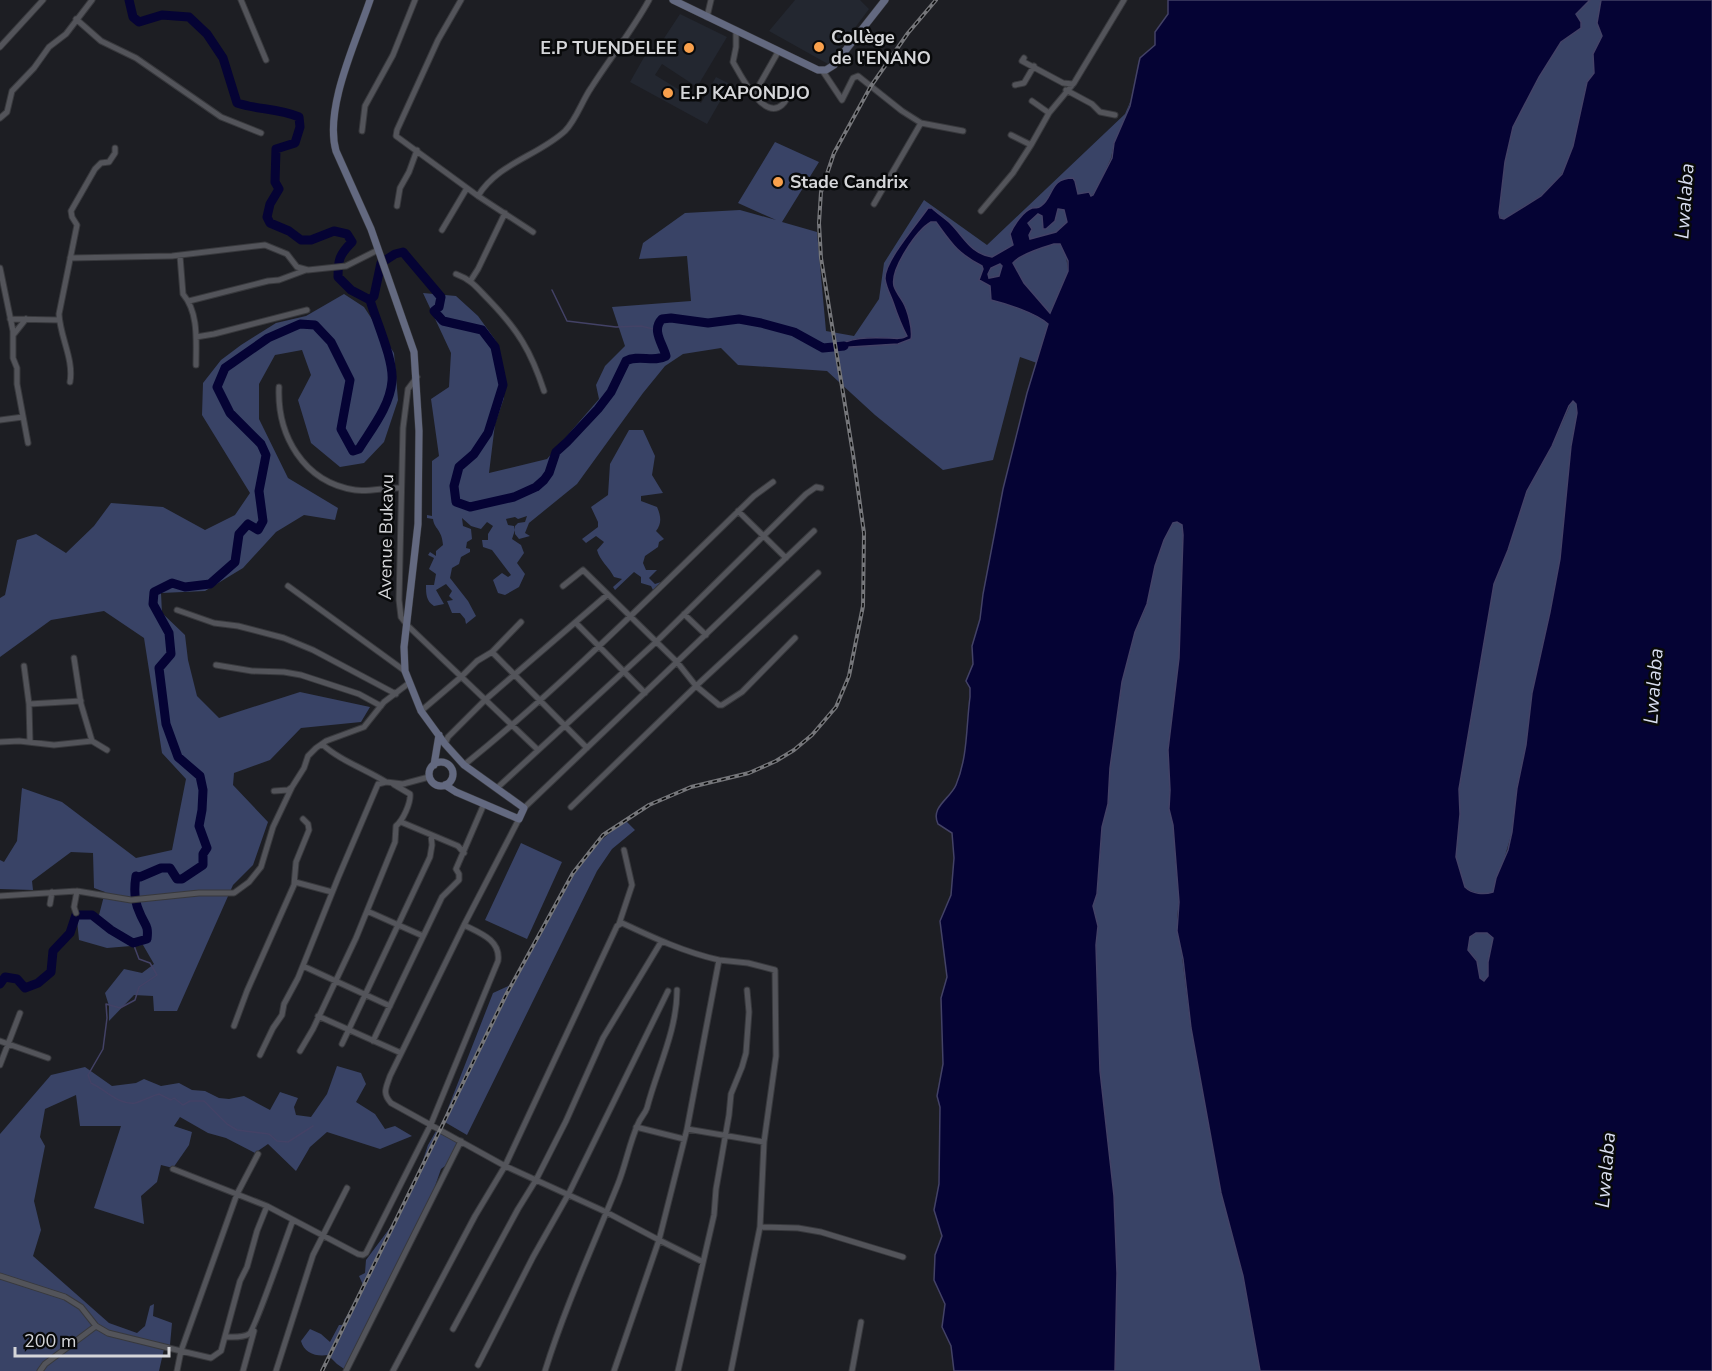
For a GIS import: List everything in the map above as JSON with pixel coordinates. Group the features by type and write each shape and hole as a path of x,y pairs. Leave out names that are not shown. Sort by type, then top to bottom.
{"street":[{"path":"0,47 43,0"},
{"path":"0,118 7,112 12,91 34,68 49,47 66,34 92,0"},
{"path":"241,0 266,60"},
{"path":"370,0 339,90 334,111 333,138 336,151 379,251 414,352 419,432 418,524 404,647 405,671 421,711 447,747 464,765 524,808"},
{"path":"362,131 365,106 393,55 415,0"},
{"path":"460,0 438,40 396,130 398,139 533,232"},
{"path":"478,196 494,176 552,142 568,128 649,0"},
{"path":"673,0 815,70 834,65 885,0"},
{"path":"707,16 711,0"},
{"path":"981,211 1013,173 1049,113 1073,84 1124,0"},
{"path":"76,20 100,41 154,70 221,117 261,133"},
{"path":"736,31 733,62 753,96 770,107 777,108 784,104 791,88"},
{"path":"753,96 778,51"},
{"path":"1024,58 1022,61 1063,83 1073,84"},
{"path":"1015,85 1024,83 1034,66"},
{"path":"822,70 842,100 853,78 858,76 921,123 963,131"},
{"path":"1066,90 1092,104 1100,112 1115,116"},
{"path":"1032,101 1049,113"},
{"path":"874,204 921,123"},
{"path":"1011,135 1031,145"},
{"path":"70,382 72,371 59,320 77,225 71,211 95,169 101,163 109,162 115,153 115,148"},
{"path":"397,206 400,188 417,150"},
{"path":"442,230 467,188"},
{"path":"471,280 505,213"},
{"path":"70,258 180,256 267,245 287,254 297,267 308,270"},
{"path":"189,301 279,280 308,270 346,266 379,251"},
{"path":"180,256 183,294 189,301 194,317 196,364"},
{"path":"0,268 13,337 13,358 17,368 17,384 28,443"},
{"path":"456,274 471,280 514,326 525,344 544,391"},
{"path":"196,337 307,310"},
{"path":"10,319 59,320"},
{"path":"13,337 26,319"},
{"name":"Avenue Bukavu","path":"417,377 408,389 403,428 399,600 401,617 538,750"},
{"path":"279,387 280,418 286,433 299,458 318,474 355,490 402,488"},
{"path":"0,420 23,417"},
{"path":"450,769 464,765 511,724 630,616 754,495 773,482"},
{"path":"497,788 656,642 806,494 816,487 821,488"},
{"path":"738,511 786,558"},
{"path":"702,1262 606,1212 505,1166 391,1103 384,1095 401,1053 524,808 814,531"},
{"path":"563,586 582,570 677,662 696,686 709,698 722,705 742,692 795,638"},
{"path":"571,807 696,686 818,573"},
{"path":"288,586 405,671"},
{"path":"445,785 451,779 448,737 485,700 607,595"},
{"path":"177,610 214,623 238,626 284,638 331,658 396,694"},
{"path":"684,614 706,635"},
{"path":"421,711 462,677 477,661 492,652 521,622"},
{"path":"576,623 645,693"},
{"path":"492,652 587,748"},
{"path":"74,658 81,701 92,741"},
{"path":"216,664 255,672 284,672 302,675 358,694 381,706"},
{"path":"24,666 29,704 30,742"},
{"path":"0,896 77,891 131,900 199,893 234,893 241,889 261,867 273,827 308,756 321,744 364,727 381,706 409,683"},
{"path":"29,704 81,701"},
{"path":"434,765 439,735"},
{"path":"0,742 54,745 92,741 106,750"},
{"path":"300,1051 367,911 395,842 396,826 411,797 321,744"},
{"path":"450,769 442,763 434,765 430,769 429,777 436,785 445,785 519,819"},
{"path":"260,1055 282,1015 284,1004 303,966 378,784 403,784 429,777"},
{"path":"274,790 288,790 292,787"},
{"path":"373,1041 442,897 459,880 456,869 483,804"},
{"path":"234,1026 295,882 296,862 309,830 308,824 303,819"},
{"path":"400,822 458,846 464,853"},
{"path":"342,1044 430,857 431,835"},
{"path":"393,1371 474,1216 505,1166 619,924 632,885 624,850"},
{"path":"295,882 332,892"},
{"path":"76,913 74,907 77,891"},
{"path":"50,904 52,892"},
{"path":"367,911 423,936"},
{"path":"619,924 622,923 661,942 698,956 748,963 775,970 776,1056 764,1142 760,1227 731,1371"},
{"path":"173,1169 267,1206 358,1254 366,1253 431,1124 498,961 497,947 489,938 465,925"},
{"path":"453,1329 518,1209 537,1180 603,1038 661,942"},
{"path":"614,1371 659,1240 687,1129 719,960"},
{"path":"303,966 390,1006"},
{"path":"545,1371 559,1326 618,1184 636,1127 646,1111 648,1099 668,1044 677,1006 677,990"},
{"path":"678,1371 714,1215 731,1094 746,1053 749,1012 747,990"},
{"path":"477,1365 568,1195 606,1113 668,991"},
{"path":"0,1065 20,1013"},
{"path":"318,1016 401,1053"},
{"path":"0,1041 48,1058"},
{"path":"636,1127 684,1139"},
{"path":"687,1129 764,1142"},
{"path":"346,1371 461,1141"},
{"path":"177,1371 181,1351 237,1194 258,1154"},
{"path":"276,1371 313,1255 347,1188"},
{"path":"0,1276 65,1297 81,1307 96,1326 108,1333 214,1358 221,1351 226,1337 240,1281 247,1267 267,1206"},
{"path":"243,1371 254,1329 293,1220"},
{"path":"760,1227 798,1228 821,1232 903,1257"},
{"path":"852,1371 861,1322"},
{"path":"40,1371 45,1364 96,1326"},
{"path":"226,1337 246,1335 254,1329"}],"shaded area":[{"name":"Collège de l'ENANO","path":"795,0 860,0 869,9 828,64 769,31"},
{"path":"1590,0 1601,0 1598,26 1602,36 1595,57 1594,73 1587,82 1575,138 1566,166 1550,188 1508,218 1501,219 1499,213 1505,162 1513,127 1539,77 1561,42 1581,28 1581,22 1576,14"},
{"path":"680,14 727,37 697,87 662,64 655,75 701,103 716,77 730,84 707,124 630,82 647,52 653,55"},
{"path":"1131,100 1114,143 1111,158 1066,255 1068,271 1050,313 1037,363 1020,357 993,460 943,470 875,415 827,371 738,365 721,348 683,354 665,366 577,484 529,523 525,533 530,536 519,539 515,530 512,539 521,545 524,553 517,563 525,574 519,587 505,595 498,593 493,580 502,573 508,577 511,575 492,550 483,547 482,540 488,540 488,534 493,526 487,522 481,529 471,526 462,518 463,526 471,529 472,539 467,542 466,548 470,549 470,552 461,557 459,564 452,568 450,578 468,601 476,616 466,624 460,613 452,613 447,601 453,600 449,596 452,591 446,584 436,590 444,604 434,606 429,602 426,585 434,585 436,574 429,569 434,558 428,555 430,552 436,556 436,551 443,545 433,519 427,518 427,515 432,516 432,461 439,456 431,399 449,387 451,353 423,293 456,296 478,316 496,341 504,398 495,424 489,473 547,459 599,399 596,385 605,366 625,346 612,307 691,301 687,256 639,259 643,243 685,213 740,210 776,220 738,203 775,142 819,162 782,222 817,232 826,331 854,336 879,299 884,263 924,200 987,245 1125,114","holes":["527,516 525,522 515,526 515,530 514,526 508,525 506,519"]},
{"path":"344,294 364,307 394,353 398,400 384,442 364,463 340,467 311,443 298,400 311,375 302,350 275,355 259,384 259,419 288,478 338,508 335,520 304,515 276,532 243,568 205,591 161,593 162,613 185,635 188,660 197,696 219,718 300,692 370,707 361,722 301,728 270,760 234,773 233,785 268,822 253,865 233,885 177,1011 154,1011 153,996 134,995 109,1021 109,1006 105,993 124,969 142,973 154,964 143,945 107,948 79,940 77,920 87,911 99,915 105,892 94,888 93,853 71,852 32,881 33,890 0,889 0,860 4,862 17,841 22,788 62,802 136,858 172,850 186,779 162,753 144,638 104,611 51,620 0,657 0,598 5,595 17,540 36,534 66,553 94,526 111,503 163,507 205,530 235,515 250,493 202,415 203,383 221,360 241,345 276,323 306,316"},
{"path":"1572,401 1576,404 1577,413 1571,446 1560,559 1532,693 1512,832 1494,892 1478,893 1465,887 1456,857 1460,814 1459,789 1494,584 1508,550 1527,491 1552,446"},
{"path":"629,430 643,430 655,456 652,475 663,493 641,496 641,501 657,507 660,519 656,531 664,539 659,542 658,547 645,556 643,563 646,570 657,570 649,578 655,584 661,582 653,590 651,586 641,583 641,577 634,572 615,590 613,587 622,579 614,577 598,554 597,550 604,542 596,536 586,543 582,539 598,527 591,507 608,495 610,464"},
{"path":"1177,522 1182,525 1183,535 1179,658 1168,750 1169,809 1173,825 1179,902 1177,917 1191,1028 1221,1193 1243,1276 1260,1371 1115,1371 1117,1273 1114,1196 1100,1071 1096,945 1098,926 1093,906 1097,894 1102,827 1108,804 1110,768 1122,682 1135,632 1145,610 1155,566 1164,540 1173,523"},
{"path":"625,820 635,830 612,849 597,871 467,1135 443,1121 493,993 515,983 513,980 571,873 592,848"},
{"path":"521,843 562,862 527,939 485,920"},
{"path":"1487,933 1493,938 1488,962 1488,976 1484,981 1480,978 1476,959 1468,950 1470,935"},
{"path":"337,1066 361,1073 366,1084 356,1102 375,1114 385,1129 395,1126 412,1136 380,1149 327,1132 310,1147 296,1171 268,1144 255,1153 226,1138 208,1133 180,1117 174,1126 192,1132 189,1145 173,1168 161,1165 157,1182 141,1196 144,1224 94,1208 121,1126 80,1126 76,1095 45,1109 40,1137 45,1146 34,1201 41,1230 33,1256 109,1323 137,1333 145,1326 150,1306 154,1304 153,1316 172,1323 170,1345 164,1349 159,1371 0,1371 0,1134 51,1075 85,1067 112,1086 136,1083 144,1079 161,1086 179,1083 192,1090 205,1091 219,1098 244,1096 270,1110 280,1092 298,1098 294,1107 296,1115 311,1117 327,1094"},
{"path":"439,1126 460,1141 441,1169 433,1192 347,1371 328,1355 315,1355 308,1351 301,1341 310,1329 321,1334 330,1342 339,1325 346,1325 344,1320 363,1285 359,1276 365,1273 366,1260 401,1213 407,1196 414,1187 428,1145"}],"water":[{"name":"Lwalaba","path":"1168,0 1590,0 1576,14 1581,22 1581,28 1561,42 1539,77 1513,127 1505,162 1499,213 1500,218 1504,219 1541,196 1562,174 1573,146 1587,82 1594,73 1593,54 1602,36 1597,23 1601,0 1712,0 1712,1371 1260,1371 1243,1276 1221,1193 1191,1028 1183,959 1177,931 1179,902 1173,825 1169,809 1168,750 1179,658 1183,535 1182,525 1177,522 1173,523 1164,540 1155,566 1147,604 1135,632 1122,682 1110,768 1108,804 1102,827 1097,894 1093,906 1098,926 1096,945 1100,1071 1114,1196 1117,1273 1115,1371 954,1371 951,1346 942,1327 945,1304 934,1280 935,1255 942,1236 934,1210 939,1184 940,1107 937,1096 943,1064 941,998 947,977 940,921 951,895 954,858 952,833 938,824 936,818 942,803 956,785 963,763 970,697 970,688 966,681 973,664 972,646 980,619 1003,489 1027,393 1048,324 1013,306 991,300 990,286 979,280 982,266 961,252 936,222 931,222 919,233 900,260 894,279 894,286 908,315 911,339 898,344 834,348 860,338 907,336 886,285 886,271 902,242 928,208 932,208 949,222 973,249 992,257 1013,245 1010,234 1019,219 1025,212 1045,202 1060,181 1073,178 1078,194 1089,192 1091,196 1093,195 1112,158 1114,143 1130,106 1140,58 1155,45 1155,32 1168,14","holes":["1058,209 1064,210 1067,222 1056,232 1030,239 1032,229 1028,223 1038,214 1042,216 1043,229 1055,221","1060,244 1068,261 1068,271 1050,313 1024,283 1013,263 1026,254","1000,264 1002,266 999,276 989,278 991,268","1573,401 1576,404 1577,413 1571,446 1560,559 1532,693 1512,832 1493,892 1478,893 1465,887 1456,857 1460,814 1459,789 1494,584 1508,550 1527,491","1476,933 1487,933 1493,938 1488,962 1488,976 1484,981 1480,978 1477,961 1468,950 1470,937"]}],"waterway":[{"path":"129,0 133,17 139,22 162,15 189,17 207,34 223,58 237,103 299,117 300,127 295,143 276,149 275,182 279,189 270,204 267,217 270,223 289,231 301,240 311,240 334,231 347,234 352,242 340,258 338,277 351,290 370,300 374,296 381,263 403,252 441,297 439,307 434,311 443,321 482,330 495,347 503,385 488,433 474,454 459,467 454,486 456,502 470,507 514,497 536,487 544,480 549,473 556,452 598,409 611,392 626,361 666,356 658,332 662,319 708,323 739,319 794,332 823,348 844,346"},
{"path":"552,290 567,321 616,327 641,326 657,330"},
{"path":"0,984 5,977 17,979 25,988 38,983 51,972 53,951 70,933 76,915 92,915 133,943 147,939 147,927 135,898 136,876 140,877 161,868 170,868 177,879 182,879 203,865 203,854 207,848 199,826 203,790 200,776 178,757 166,724 159,668 171,654 169,633 153,604 154,592 172,583 185,587 210,584 235,562 239,534 248,524 258,530 263,521 259,491 266,455 261,444 230,413 217,387 225,368 268,338 300,324 315,325 331,342 350,380 341,429 353,451 359,449 384,408 392,381 388,352 370,300"},
{"path":"133,943 139,959 150,963 157,975 139,987 135,1000 120,1008 106,1004 107,1018 103,1049 88,1075 91,1083 123,1102 129,1103 159,1094 171,1100 174,1098 183,1105 190,1101 204,1101 227,1124 237,1130 269,1134 277,1141 288,1142 313,1126"}],"railway":[{"path":"322,1371 506,995 573,873 603,835 649,805 691,787 749,773 776,761 812,735 836,707 849,676 863,606 864,533 821,258 819,223 821,192 834,153 871,86 908,33 936,0"}],"place":[{"name":"Collège de l'ENANO","path":"819,47"},
{"name":"E.P TUENDELEE","path":"689,48"},
{"name":"E.P KAPONDJO","path":"668,93"},
{"name":"Stade Candrix","path":"778,182"}]}
